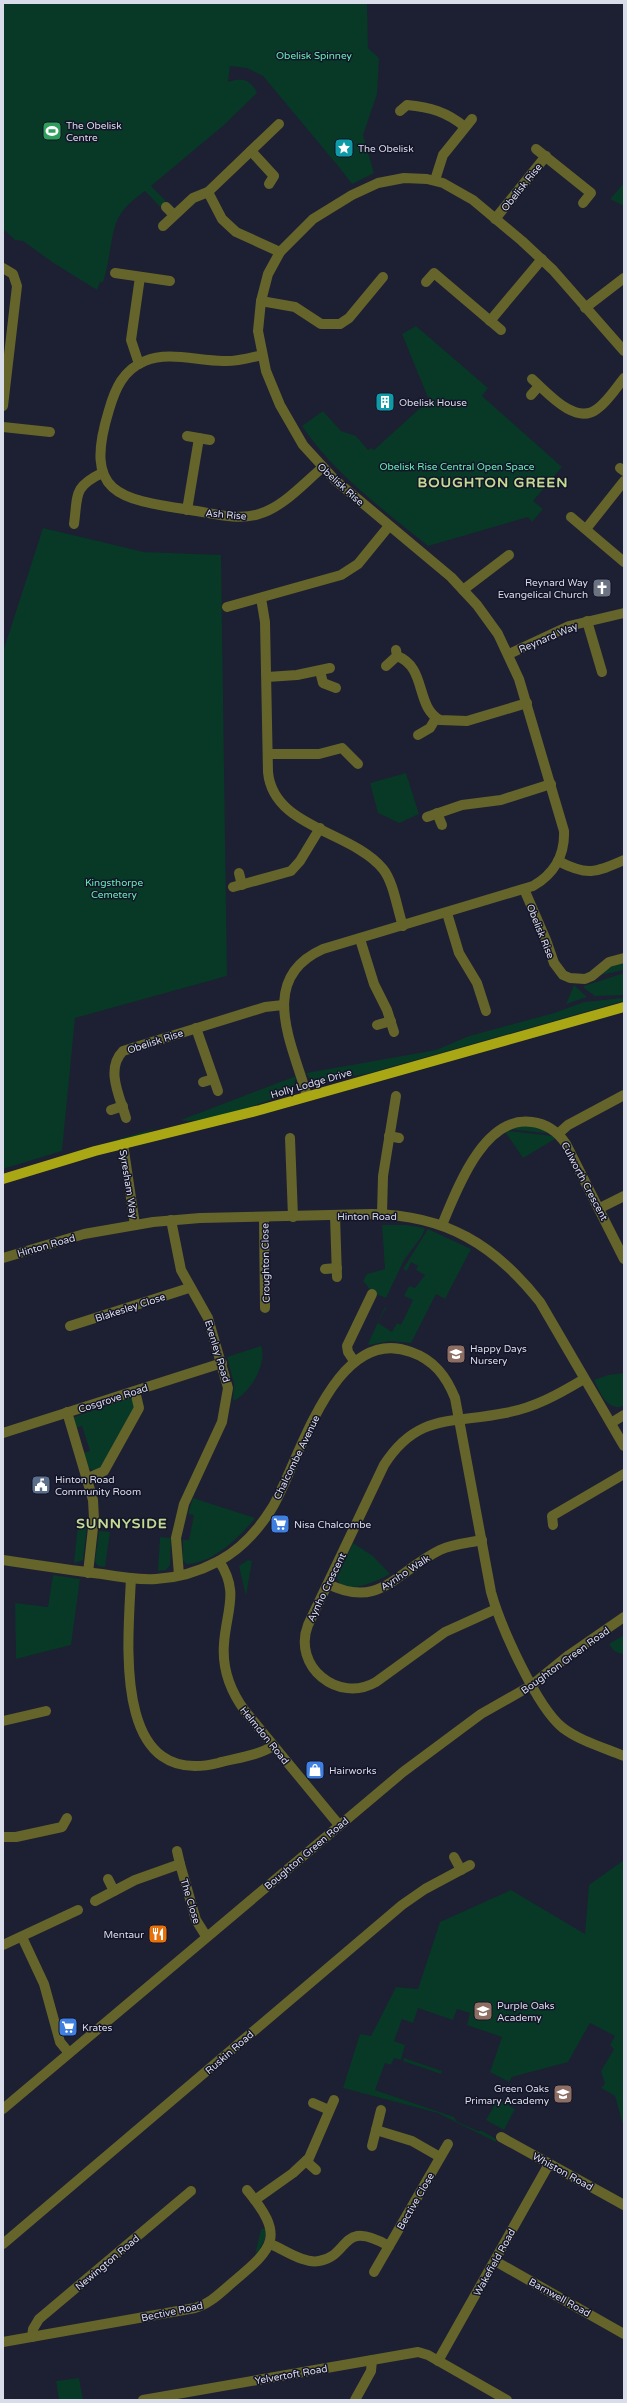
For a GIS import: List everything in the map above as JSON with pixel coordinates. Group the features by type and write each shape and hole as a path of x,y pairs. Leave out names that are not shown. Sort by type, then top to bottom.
{"main road":[{"name":"Holly Lodge Drive","path":"3,1179 123,1144 307,1096 624,1007"}],"street":[{"path":"400,111 406,105 425,107 448,114 465,127"},
{"path":"435,180 443,155 472,119"},
{"path":"163,226 193,198 208,192 279,124"},
{"name":"Obelisk Rise","path":"536,149 591,193 583,203"},
{"path":"251,151 274,176 269,184"},
{"name":"Obelisk Rise","path":"495,218 546,156"},
{"name":"Obelisk Rise","path":"126,1118 114,1073 119,1055 129,1048 266,1007 283,1005 292,975 304,960 323,949 524,889 540,882 558,861 563,847 564,831 526,703 509,654 487,618 463,590 322,468 303,445 287,420 274,391 262,355 258,331 261,301 268,274 280,252 313,219 367,187 404,178 435,180 465,195 495,218 542,259 624,352"},
{"path":"208,192 222,219 236,232 280,252"},
{"path":"166,206 174,215"},
{"path":"490,321 542,259"},
{"path":"3,268 13,274 17,286 3,406"},
{"path":"115,273 170,281"},
{"path":"426,282 434,274 501,330"},
{"path":"139,364 131,340 140,276"},
{"path":"261,301 295,307 322,324 340,324 349,318 383,277"},
{"path":"585,308 624,278"},
{"path":"74,524 80,488 88,480 102,473 100,456 101,440 114,394 125,374 139,364 162,357 227,361 262,355"},
{"path":"531,395 536,382 568,409 584,414 597,409 624,378"},
{"path":"3,427 50,432"},
{"path":"187,436 210,440"},
{"path":"187,510 198,438"},
{"name":"Ash Rise","path":"102,473 110,484 123,495 137,501 238,517 258,515 282,502 322,468"},
{"path":"586,529 624,481"},
{"path":"571,517 624,562"},
{"path":"227,607 324,581 348,572 362,560 389,526"},
{"path":"463,590 509,555"},
{"path":"261,598 265,622 269,780 274,794 286,809 366,854 383,870 403,926"},
{"name":"Reynard Way","path":"509,654 553,633 587,621 624,613"},
{"name":"Reynard Way","path":"587,621 602,672"},
{"path":"386,666 396,653 406,661 415,670 429,709 436,718 451,722 467,721 526,703"},
{"path":"267,677 297,675 330,668"},
{"path":"320,671 323,682 336,688"},
{"path":"418,735 430,728 436,718"},
{"path":"268,754 319,754 342,748 358,764"},
{"path":"427,817 462,805 500,800 551,784"},
{"path":"437,813 442,825"},
{"path":"239,873 237,886 291,871 300,861 320,828"},
{"path":"558,861 577,870 587,872 597,871 624,860"},
{"name":"Obelisk Rise","path":"524,889 546,940 554,963 563,975 570,978 585,979 592,976 609,962 624,958"},
{"path":"447,913 459,953 477,983 481,1007"},
{"path":"360,938 374,984 391,1021 394,1032"},
{"path":"283,1005 307,1096"},
{"path":"377,1025 391,1021"},
{"name":"Obelisk Rise","path":"196,1028 218,1091"},
{"path":"203,1082 213,1079"},
{"path":"559,1133 568,1125 624,1094"},
{"path":"382,1214 383,1176 396,1096"},
{"path":"111,1110 123,1106"},
{"name":"Culworth Crescent","path":"442,1225 471,1165 486,1143 500,1129 517,1121 544,1124 559,1133 600,1208 624,1259"},
{"path":"389,1136 400,1138"},
{"path":"290,1138 293,1217"},
{"name":"Syresham Way","path":"123,1144 136,1225"},
{"path":"600,1208 624,1196"},
{"name":"Hinton Road","path":"3,1258 84,1234 171,1220 382,1214 408,1216 442,1225 486,1248 524,1282 540,1302 624,1446"},
{"path":"325,1268 337,1273 335,1216"},
{"name":"Croughton Close","path":"264,1218 266,1308"},
{"name":"Evenley Road","path":"171,1220 178,1261 189,1288 208,1318 228,1385 226,1405 217,1434 193,1480 184,1504 176,1538 179,1575"},
{"name":"Blakesley Close","path":"70,1326 189,1288"},
{"path":"354,1361 348,1352 347,1346 372,1294"},
{"name":"Chalcombe Avenue","path":"3,1560 88,1573 131,1578 156,1579 179,1575 219,1561 237,1550 264,1520 277,1498 326,1396 338,1378 354,1361 369,1353 381,1349 397,1348 418,1354 435,1366 446,1379 455,1398 496,1609 532,1685 562,1727 624,1756"},
{"name":"Cosgrove Road","path":"3,1433 222,1363"},
{"name":"Aynho Crescent","path":"496,1609 445,1632 370,1685 358,1689 344,1689 325,1682 317,1674 310,1663 306,1651 305,1631 380,1473 393,1453 420,1430 436,1423 460,1418 492,1416 520,1410 545,1401 584,1379"},
{"path":"88,1478 104,1471 139,1408 135,1391"},
{"path":"67,1412 88,1478 94,1510 88,1573"},
{"path":"611,1423 624,1415"},
{"path":"553,1525 552,1516 624,1474"},
{"name":"Aynho Walk","path":"328,1584 348,1593 372,1592 439,1551 482,1540"},
{"name":"Helmdon Road","path":"219,1561 228,1577 232,1593 224,1646 228,1677 240,1705 339,1825"},
{"path":"131,1578 128,1650 130,1686 140,1724 156,1752 177,1764 196,1767 258,1753 273,1746"},
{"name":"Boughton Green Road","path":"3,2109 206,1936 403,1772 462,1727 491,1708 532,1685 569,1655 624,1617"},
{"path":"3,1721 46,1712"},
{"path":"3,1838 16,1837 65,1827"},
{"name":"The Close","path":"177,1851 196,1920 206,1936"},
{"path":"454,1856 461,1870"},
{"path":"95,1901 156,1872 180,1864"},
{"name":"Ruskin Road","path":"3,2244 402,1905 425,1889 470,1865"},
{"path":"108,1879 114,1891"},
{"path":"3,1945 78,1910"},
{"path":"22,1937 44,1984 60,2042 69,2053"},
{"path":"256,2200 309,2158 334,2100"},
{"path":"313,2103 329,2110"},
{"path":"372,2146 381,2110"},
{"path":"376,2130 412,2141 440,2157"},
{"name":"Whiston Road","path":"502,2136 549,2164 624,2205"},
{"name":"Bective Close","path":"374,2272 448,2144"},
{"path":"309,2158 316,2170"},
{"name":"Wakefield Road","path":"438,2361 549,2164"},
{"path":"247,2190 256,2200 268,2221 271,2234 270,2244 314,2261 326,2259 345,2242 359,2236 371,2236 389,2246"},
{"name":"Newington Road","path":"32,2337 33,2329 39,2319 191,2191"},
{"name":"Bective Road","path":"3,2342 202,2306 261,2258 270,2244"},
{"name":"Barnwell Road","path":"495,2261 624,2334"},
{"name":"Yelvertoft Road","path":"143,2400 418,2352 438,2361 507,2400"},
{"path":"355,2400 372,2371 372,2360"}],"green space":[{"name":"Obelisk Spinney","path":"3,3 367,3 368,48 379,58 377,94 363,135 374,173 352,184 263,76 247,68 230,66 228,82 233,80 245,80 255,88 257,93 224,125 151,186 166,201 160,207 145,191 122,211 115,228 103,282 100,282 97,290 52,262 23,241 15,240 3,229"},
{"path":"624,183 624,206 610,199"},
{"name":"Obelisk Rise Central Open Space","path":"416,326 488,388 482,396 562,467 533,501 543,509 532,522 528,517 428,546 344,476 302,426 323,411 341,431 356,436 368,450 371,448 374,450 429,400 402,334"},
{"name":"Kingsthorpe Cemetery","path":"43,528 144,552 221,555 227,976 75,1018 62,1151 3,1169 3,652"},
{"path":"406,773 419,814 399,823 378,813 370,783"},
{"path":"624,962 624,970 600,975 609,966"},
{"path":"624,973 624,995 595,996 584,988 584,986"},
{"path":"574,985 587,997 566,1004"},
{"path":"623,998 624,1001 370,1073 318,1083 311,1080 306,1073 436,1050 469,1036 554,1013 584,1002"},
{"path":"296,1076 294,1086 291,1090 269,1100 219,1116 190,1121 181,1120"},
{"path":"529,1125 554,1134 507,1129"},
{"path":"156,1128 144,1134 106,1143"},
{"path":"508,1131 553,1136 555,1139 523,1158 506,1133"},
{"path":"382,1225 406,1225 425,1228 422,1236 404,1260 386,1298 373,1293 363,1281 367,1274 385,1269"},
{"path":"428,1229 471,1249 445,1299 436,1294 411,1343 390,1341 369,1345 368,1344 385,1307 386,1308 378,1323 392,1332 397,1323 401,1325 413,1300 404,1296 409,1286 415,1288 425,1275 416,1270 418,1266 411,1262 407,1271 403,1269"},
{"path":"261,1346 263,1353 262,1361 256,1377 246,1392 233,1401 234,1384 227,1357"},
{"path":"624,1373 624,1406 613,1406 605,1400 594,1380 608,1375"},
{"path":"132,1398 136,1406 101,1467 93,1471 88,1467 83,1453 90,1451 82,1426 76,1428 74,1417"},
{"path":"193,1498 255,1518 242,1533 225,1548 206,1559 196,1563 187,1564 183,1560 183,1540 189,1540 194,1515 188,1514"},
{"path":"88,1519 83,1560 74,1563 78,1525 80,1524 80,1520"},
{"path":"99,1531 110,1532 105,1567 98,1566 95,1562"},
{"path":"160,1537 171,1538 170,1565 166,1570 158,1571"},
{"path":"353,1543 373,1556 390,1574 362,1586 346,1587 340,1584 337,1578"},
{"path":"248,1560 252,1561 246,1596 239,1566"},
{"path":"53,1575 80,1579 71,1645 16,1659 15,1603 48,1607"},
{"path":"624,1635 624,1655 614,1651 609,1644"},
{"name":"Purple Oaks Academy","path":"624,1860 624,2128 615,2096 601,2088 605,2084 601,2071 614,2049 610,2045 615,2036 590,2023 568,2062 512,2077 509,2082 490,2072 502,2037 467,2025 470,2013 457,2009 453,2020 418,2008 413,2023 402,2019 394,2041 405,2045 401,2060 394,2058 391,2065 385,2063 375,2090 454,2117 456,2121 478,2131 482,2131 496,2139 496,2142 438,2113 343,2088 360,2034 371,2036 396,1987 418,1989 440,1922 511,1890 585,1934 589,1885"},
{"path":"404,2058 442,2071 441,2074 403,2061"},
{"path":"498,2099 515,2109 504,2130 486,2120"},
{"path":"261,2229 265,2229 265,2239 257,2254 256,2250"},
{"path":"79,2378 83,2400 59,2400 56,2381"}],"place":[{"name":"The Obelisk Centre","path":"52,131"},
{"name":"The Obelisk","path":"344,148"},
{"name":"Obelisk House","path":"385,402"},
{"name":"Reynard Way Evangelical Church","path":"602,588"},
{"name":"Happy Days Nursery","path":"456,1354"},
{"name":"Hinton Road Community Room","path":"41,1485"},
{"name":"Nisa Chalcombe","path":"280,1524"},
{"name":"Hairworks","path":"315,1770"},
{"name":"Mentaur","path":"158,1934"},
{"name":"Purple Oaks Academy","path":"483,2011"},
{"name":"Krates","path":"68,2027"},
{"name":"Green Oaks Primary Academy","path":"563,2094"}],"district":[{"name":"BOUGHTON GREEN","path":"493,482"},
{"name":"SUNNYSIDE","path":"122,1523"}]}
